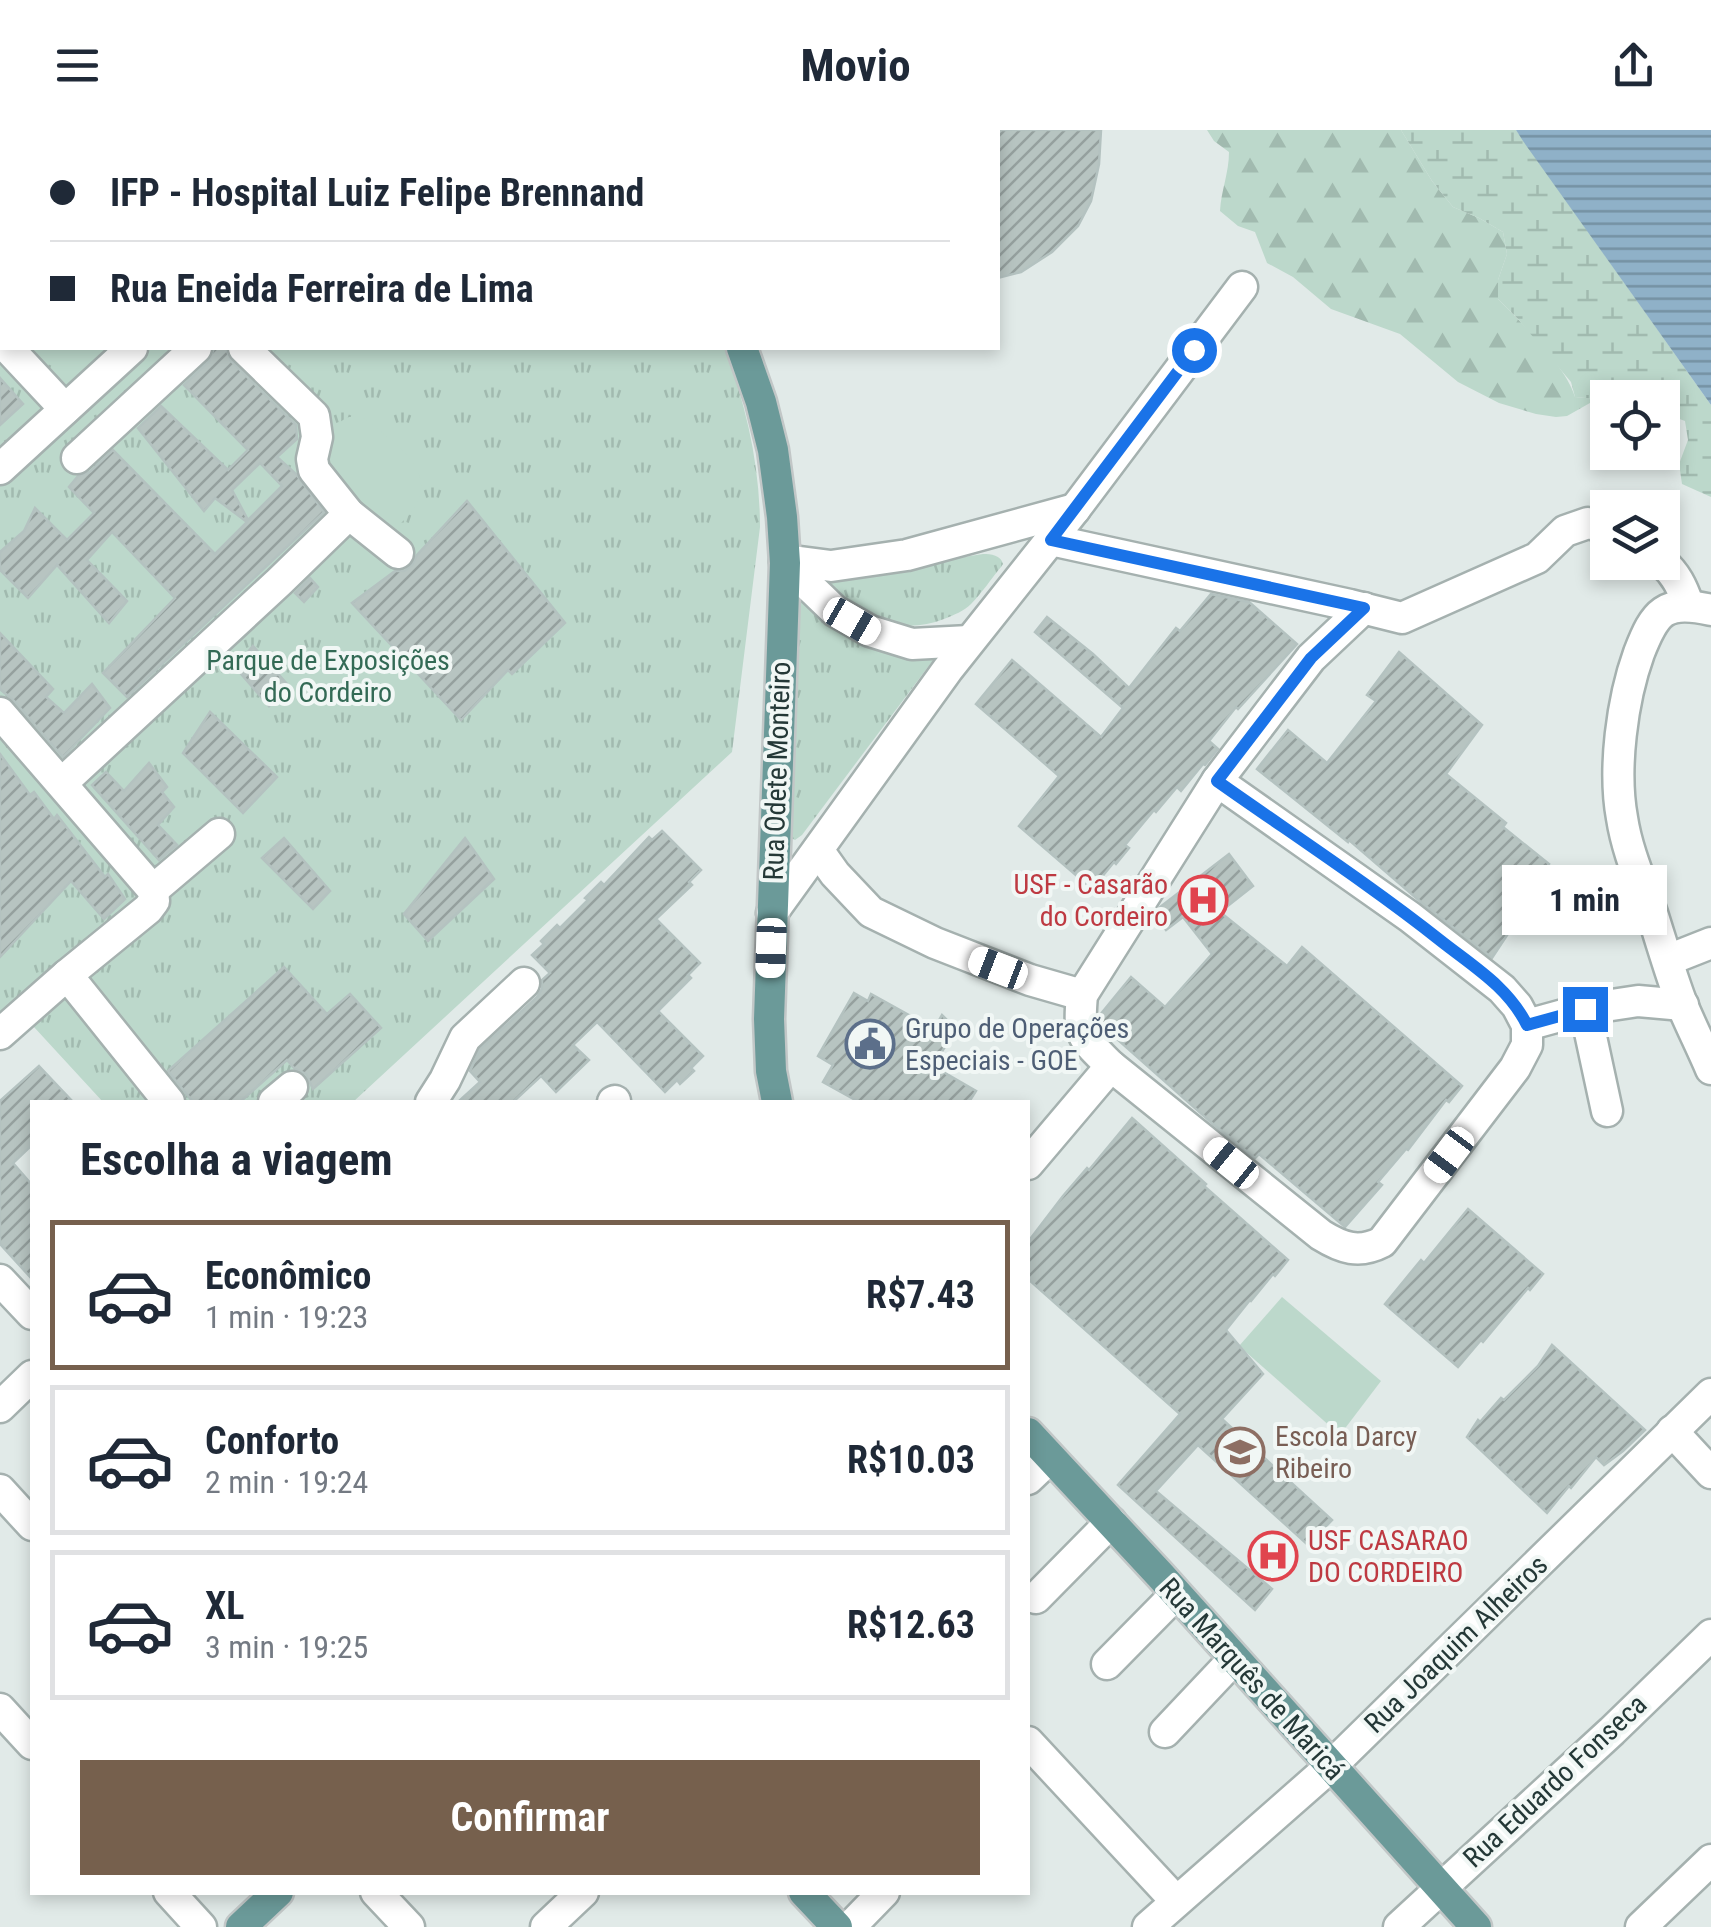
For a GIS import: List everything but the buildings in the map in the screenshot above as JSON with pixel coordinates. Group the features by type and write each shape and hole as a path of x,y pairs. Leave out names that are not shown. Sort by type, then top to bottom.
{"main road":[{"name":"Rua Odete Monteiro","path":"743,350 773,450 785,561 769,1019 777,1100"},
{"name":"Rua Marquês de Maricá","path":"1030,1435 1476,1927"},
{"path":"241,1927 275,1895"},
{"path":"807,1895 837,1927"}],"street":[{"path":"772,913 969,641 1075,510 1242,287"},
{"path":"10,350 65,409"},
{"path":"0,469 130,350"},
{"path":"77,458 194,350"},
{"path":"246,350 314,416 314,470 349,514 398,553"},
{"path":"785,561 832,566 907,555 1075,510"},
{"path":"62,782 349,514"},
{"path":"1051,540 1402,618 1536,558 1565,532 1590,524"},
{"path":"785,561 835,611 870,632 912,644 969,641"},
{"path":"1678,580 1699,607"},
{"path":"1699,607 1665,610 1650,624 1622,716 1620,769 1622,818 1636,868 1683,1005 1711,1069"},
{"path":"1217,781 1410,917 1502,988 1527,1025 1527,1045 1516,1068 1382,1242 1372,1247 1357,1250 1336,1245 1321,1235 1111,1066 1084,1040 1079,1025 1082,995 1217,781 1311,658 1364,608"},
{"path":"4,726 62,782 153,890 154,901 11,1024"},
{"path":"153,890 219,834"},
{"path":"818,850 871,912 935,943 1030,980 1082,995"},
{"path":"1668,960 1711,942"},
{"path":"67,976 167,1100"},
{"path":"432,1100 465,1038 524,983"},
{"path":"1527,1025 1585,1009 1638,1002 1683,1005"},
{"path":"1585,1009 1607,1111"},
{"path":"1030,1162 1111,1066"},
{"path":"0,1280 30,1312"},
{"path":"0,1407 30,1378"},
{"name":"Rua Joaquim Alheiros","path":"1148,1927 1330,1767 1711,1394"},
{"path":"1672,1431 1711,1473"},
{"path":"1030,1478 1050,1458"},
{"path":"0,1490 30,1523"},
{"path":"1036,1598 1110,1522"},
{"path":"1106,1664 1176,1594"},
{"name":"Rua Eduardo Fonseca","path":"1399,1927 1711,1635"},
{"path":"1166,1732 1234,1659"},
{"path":"0,1710 30,1737"},
{"path":"1030,1747 1176,1901"},
{"path":"1642,1927 1711,1860"},
{"path":"172,1895 200,1927"},
{"path":"379,1895 410,1927"},
{"path":"546,1927 580,1895"},
{"path":"850,1927 881,1895"}],"green space":[{"path":"1207,130 1401,130 1453,207 1503,232 1507,254 1498,280 1498,299 1553,358 1575,397 1590,398 1590,403 1567,416 1556,417 1499,403 1458,382 1400,334 1331,309 1293,277 1267,263 1255,232 1238,226 1220,211 1229,152"},
{"path":"1401,130 1516,130 1711,405 1711,497 1682,484 1680,461 1688,440 1685,421 1680,419 1680,380 1590,380 1590,398 1575,397 1571,382 1498,299 1498,280 1507,254 1503,232 1453,207"},
{"name":"Parque de Exposições do Cordeiro","path":"0,350 726,350 750,436 760,527 732,752 355,1100 101,1100 22,1014 0,1014"},
{"path":"349,417 362,417 391,439 414,464 421,492 415,507 401,523 378,523 330,465 331,433"},
{"path":"983,554 998,557 1003,564 983,591 962,611 927,624 895,624 865,614 827,582 830,578"},
{"path":"795,592 854,640 937,655 795,840 789,837"},
{"path":"1282,1297 1381,1381 1340,1435 1239,1346"}],"water":[{"path":"1516,130 1711,130 1711,405 1523,141"}],"place":[{"name":"USF - Casarão do Cordeiro","path":"1203,900"},
{"name":"Grupo de Operações Especiais - GOE","path":"870,1044"},
{"name":"Escola Darcy Ribeiro","path":"1240,1452"},
{"name":"USF CASARAO DO CORDEIRO","path":"1273,1556"}],"route":[{"path":"1194,350 1051,540 1364,608 1311,658 1217,781 1410,917 1502,988 1527,1025 1585,1009"}]}
